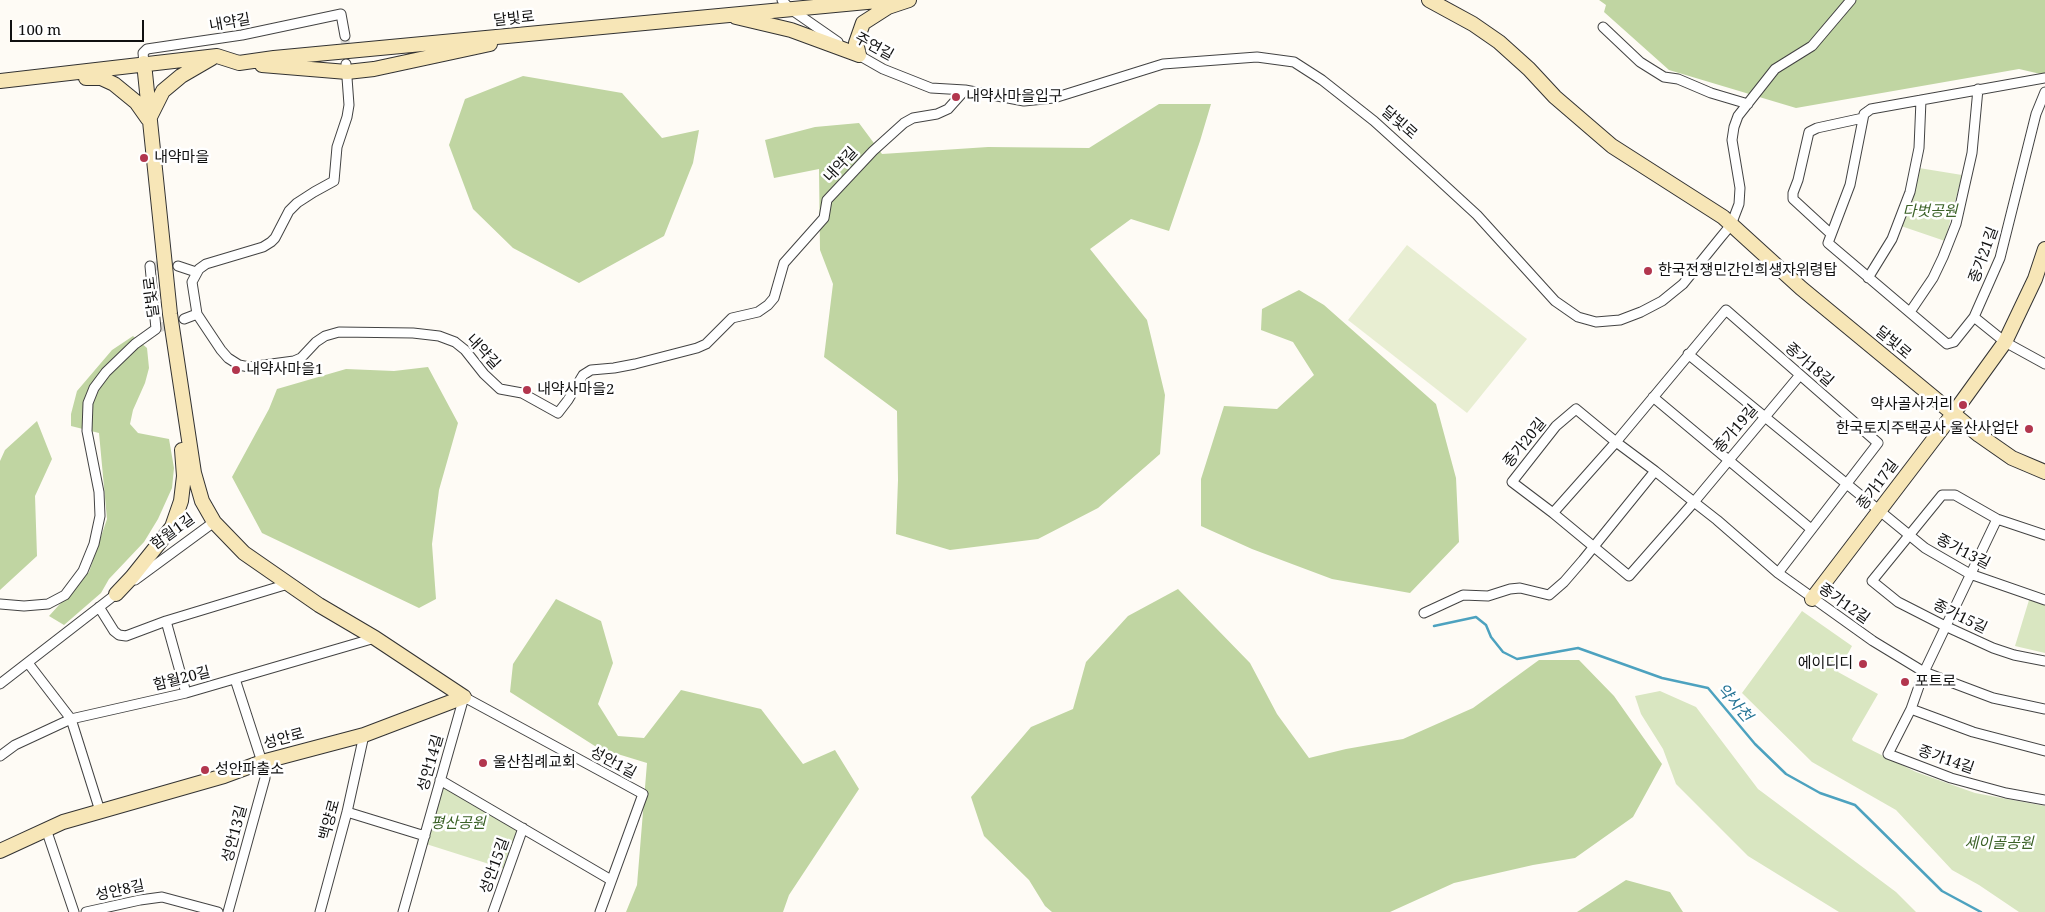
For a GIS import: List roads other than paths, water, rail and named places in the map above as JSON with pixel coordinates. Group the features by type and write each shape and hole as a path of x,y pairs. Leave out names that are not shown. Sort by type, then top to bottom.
{"main road":[{"path":"724,14 741,7 746,0"},
{"path":"812,0 831,5"},
{"name":"달빛로","path":"0,81 216,56 239,63 724,14 786,4 831,5 888,0"},
{"path":"859,55 856,43 863,23 888,7 909,0"},
{"name":"달빛로","path":"1429,0 1472,24 1499,42 1529,69 1561,103 1612,146 1708,206 1801,288 1952,414 2000,451 2045,472"},
{"path":"724,14 791,30 859,55"},
{"path":"239,63 374,69 462,51 523,34"},
{"path":"149,120 163,91 181,76 216,56"},
{"name":"달빛로","path":"144,63 170,314 194,473 202,501 214,522"},
{"path":"60,75 101,78 114,84 136,102 149,120"},
{"name":"종가17길","path":"1812,599 2005,342 2035,279 2045,249"},
{"path":"116,594 172,527 181,501 184,476 182,443 184,404"},
{"name":"함월1길","path":"214,522 244,553 288,584 375,638 464,697"},
{"name":"성안로","path":"0,851 46,829 100,811 224,776 262,762 364,734 464,697"}],"street":[{"path":"1731,225 1739,204 1740,188 1733,152 1734,126 1738,116 1776,69 1812,46 1852,0"},
{"name":"주연길","path":"786,4 859,55 884,69 931,88 965,90"},
{"name":"내약길","path":"144,63 143,54 147,49 242,35 341,14 345,36"},
{"path":"1603,27 1640,62 1664,77 1678,79 1711,93 1748,104"},
{"name":"달빛로","path":"965,90 1006,98 1041,100 1054,98 1163,64 1257,57 1294,62 1330,86 1427,169 1476,215 1555,301 1578,317 1596,322 1620,320 1662,301 1683,284 1731,225"},
{"path":"178,266 196,272 206,264 263,247 271,242 293,207 334,181 337,147 347,117 347,68"},
{"path":"1863,116 1850,185 1831,234 1793,200 1793,193 1798,180 1809,132 1817,128 1863,116 1871,109 2045,78"},
{"name":"내약길","path":"196,272 192,282 197,314 221,350 238,365 249,367 294,361 301,358 316,342 325,336 339,332 413,333 439,336 455,342 465,350 484,374 500,389 522,394 558,413 568,400 582,375 591,370 628,366 697,348 706,344 732,318 758,312 768,305 774,298 784,264 824,218 828,200 833,194 873,151 904,123 913,118 937,114 948,109 965,90"},
{"path":"1910,312 1943,257 1956,224 1972,153 1978,90"},
{"name":"종가21길","path":"1831,234 1828,243 1948,344 1954,342 1974,317 2000,258 2036,114 2045,92"},
{"path":"1868,278 1892,239 1910,192 1919,148 1921,100"},
{"path":"0,604 24,606 48,604 65,595 83,571 94,544 100,516 99,492 87,431 88,403 94,388 106,372 135,344 156,329 150,266"},
{"name":"종가18길","path":"1616,442 1726,310 1878,443 1778,573"},
{"path":"184,319 197,314"},
{"path":"1974,317 2005,342 2045,364"},
{"path":"1688,354 1846,485"},
{"name":"종가19길","path":"1694,502 1800,375"},
{"path":"1653,396 1811,529"},
{"name":"종가20길","path":"1616,442 1576,409 1556,426 1512,482 1553,513 1629,576 1694,502"},
{"path":"1553,513 1616,442"},
{"name":"종가12길","path":"1616,442 1694,502 1778,573 1873,641 1924,672 1993,698 2045,709"},
{"path":"1424,613 1463,595 1488,596 1520,588 1549,595 1564,582 1655,471"},
{"name":"종가13길","path":"1846,485 1925,548 1970,574 2045,600"},
{"path":"1909,535 1942,495 1955,495 1997,519 2045,535"},
{"name":"종가14길","path":"1997,519 1945,626 1924,672 1911,709 1888,754 1950,778 2006,793 2045,800"},
{"name":"함월1길","path":"0,684 116,594 214,522"},
{"name":"종가15길","path":"1909,535 1872,581 1898,602 1945,626 1993,648 2014,655 2045,661"},
{"path":"99,607 114,631 126,636 166,621 288,584"},
{"path":"166,621 186,693"},
{"name":"함월20길","path":"0,756 14,745 71,720 186,693 375,638"},
{"path":"28,663 71,720 100,811"},
{"name":"성안13길","path":"228,912 265,778 262,762 235,679"},
{"name":"성안14길","path":"403,912 464,697"},
{"name":"성안1길","path":"464,697 643,794 600,912"},
{"path":"1911,709 1973,732 2045,751"},
{"name":"백양로","path":"320,912 347,812 364,734"},
{"path":"440,780 611,880"},
{"path":"347,812 425,836"},
{"name":"성안15길","path":"493,912 523,828"},
{"path":"46,829 74,912"},
{"name":"성안8길","path":"86,912 162,897 218,912"}],"waterway":[{"name":"약사천","path":"1434,626 1476,617 1486,625 1491,637 1503,652 1517,659 1578,648 1662,678 1708,688 1755,744 1786,774 1820,793 1855,805 1942,891 1981,912"}],"tunnel":[{"path":"345,36 346,64"},
{"path":"150,266 178,266"},
{"path":"156,329 184,319"}],"place":[{"name":"내약사마을입구","path":"956,97"},
{"name":"내약마을","path":"144,158"},
{"name":"한국전쟁민간인희생자위령탑","path":"1648,271"},
{"name":"내약사마을1","path":"236,370"},
{"name":"내약사마을2","path":"527,390"},
{"name":"약사골사거리","path":"1963,405"},
{"name":"한국토지주택공사 울산사업단","path":"2029,429"},
{"name":"에이디디","path":"1863,664"},
{"name":"포트로","path":"1905,682"},
{"name":"울산침례교회","path":"483,763"},
{"name":"성안파출소","path":"205,770"}],"park label":[{"name":"다벗공원","path":"1930,212"},
{"name":"평산공원","path":"458,824"},
{"name":"세이골공원","path":"1999,844"}]}
